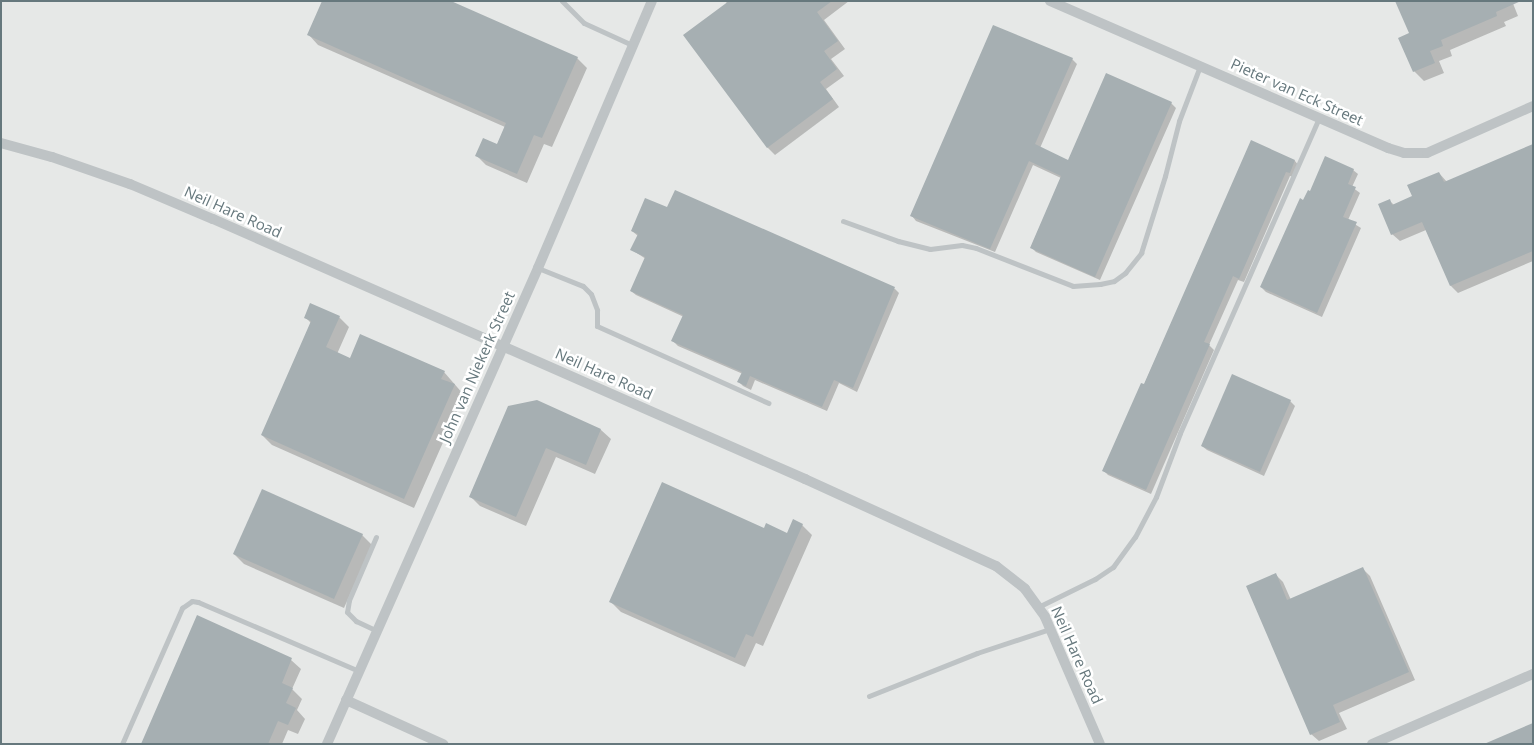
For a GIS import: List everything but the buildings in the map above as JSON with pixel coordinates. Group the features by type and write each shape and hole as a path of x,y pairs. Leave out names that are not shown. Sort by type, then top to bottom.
{"street":[{"name":"John van Niekerk Street","path":"327,744 538,268 652,1"},
{"name":"Pieter van Eck Street","path":"1050,1 1388,148 1416,154 1443,146 1533,106"},
{"name":"Neil Hare Road","path":"1,143 52,157 130,184 805,479 996,566 1025,589 1038,607 1050,629 1100,744"},
{"path":"1372,744 1533,674"},
{"path":"346,700 443,744"}],"lane":[{"path":"562,1 584,23 632,45"},
{"path":"843,221 898,242 930,249 962,245 976,248 1073,286 1114,281 1126,273 1141,253 1165,176 1178,121 1200,66"},
{"path":"1038,607 1096,579 1113,566 1135,537 1156,497 1180,432 1319,118"},
{"path":"538,268 583,286 591,294 597,310 597,326 768,403"},
{"path":"376,537 349,600 347,612 356,621 377,631"},
{"path":"122,744 182,608 192,602 198,602 359,671"},
{"path":"869,696 977,653 1050,629"}],"shaded area":[{"path":"1,1 1533,1 1533,744 1,744"}]}
